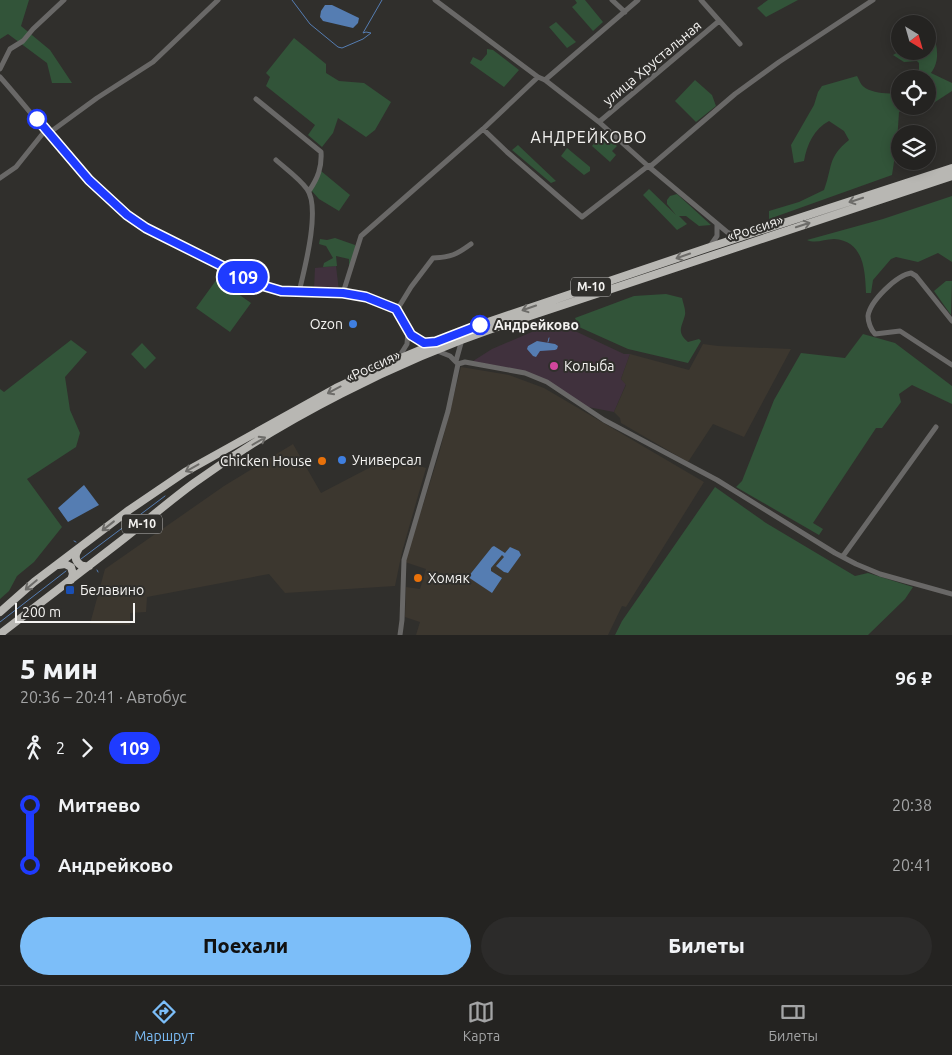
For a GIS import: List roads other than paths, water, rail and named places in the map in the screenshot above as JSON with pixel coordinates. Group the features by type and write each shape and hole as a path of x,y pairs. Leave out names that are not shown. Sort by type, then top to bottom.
{"highway":[{"name":"«Россия»","path":"0,612 57,565 129,510 185,472 336,388 482,324 952,168"},
{"name":"«Россия»","path":"0,634 194,483 240,452 306,413 379,376 435,351 500,326 952,176"},
{"path":"306,413 317,410 380,378 486,334 500,326"},
{"path":"79,548 75,555 76,561 82,566 89,566"},
{"path":"57,565 64,563 71,567 73,574 71,580"}],"street":[{"path":"0,69 10,49 22,41 64,0"},
{"path":"0,178 16,167 44,132 49,133 96,98 153,62 218,0"},
{"path":"435,0 599,122 729,234 746,236"},
{"path":"612,0 625,12"},
{"path":"545,80 638,0"},
{"path":"701,0 740,44"},
{"path":"483,129 582,217 648,166 652,166 735,94 873,0"},
{"name":"улица Хрустальная","path":"599,122 719,21"},
{"path":"0,77 89,180 138,223 260,285 299,292 343,293 362,296 397,310 413,337 428,343 438,342"},
{"path":"343,293 361,236 483,129 538,77"},
{"path":"256,99 321,152 322,164 316,180 309,191 312,218 308,250 299,292"},
{"path":"276,160 309,191"},
{"path":"707,248 716,239 717,224"},
{"path":"397,310 432,258 447,258 457,255 471,244"},
{"path":"952,322 916,276 911,273 893,282 872,307 868,317 872,330 877,334 900,331 952,365"},
{"path":"394,361 406,348 408,330"},
{"path":"400,635 404,560 448,411 461,343"},
{"path":"440,352 450,356 457,363"},
{"path":"457,363 465,362 526,373 547,382 604,420 717,480 843,556 880,574 952,594"},
{"path":"843,556 936,426"}],"water":[{"path":"325,5 332,5 359,18 358,23 353,28 323,21 320,17"},
{"path":"537,341 558,346 555,350 540,351 536,357 527,349 528,346"},
{"path":"84,485 99,505 68,522 58,508"},
{"path":"494,546 505,553 510,547 519,551 521,555 508,573 496,566 504,557 502,555 491,568 491,571 502,578 492,593 468,577"}],"waterway":[{"path":"292,0 310,24 338,47 342,48 363,39 371,33 363,33 382,0"},
{"path":"548,342 549,338"},
{"path":"81,559 165,496"},
{"path":"0,622 66,571"}],"place":[{"name":"Ozon","path":"353,324"},
{"name":"Андрейково","path":"480,325"},
{"name":"Колыба","path":"554,366"},
{"name":"Универсал","path":"342,460"},
{"name":"Chicken House","path":"322,461"},
{"name":"Хомяк","path":"418,578"},
{"name":"Белавино","path":"70,590"}],"district":[{"name":"АНДРЕЙКОВО","path":"589,137"}]}
